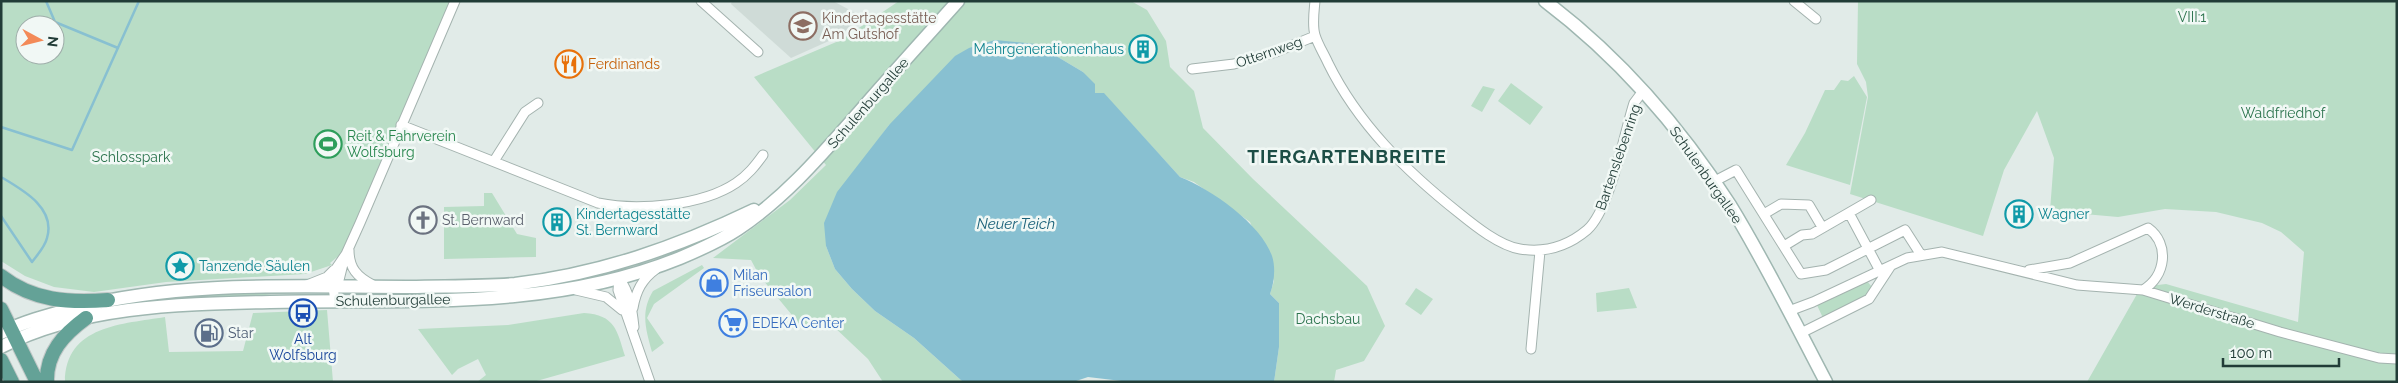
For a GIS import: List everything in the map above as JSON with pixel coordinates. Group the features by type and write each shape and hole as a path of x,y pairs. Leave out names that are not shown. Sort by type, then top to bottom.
{"main road":[{"path":"1,276 22,290 44,298 76,302 108,300"},
{"path":"1,309 9,333 36,382"},
{"path":"47,382 46,370 59,342 86,318"},
{"path":"1,360 12,382"}],"street":[{"path":"334,288 339,280 347,251 455,1"},
{"path":"701,1 758,52"},
{"name":"Schulenburgallee","path":"9,333 86,318 166,306 335,301 465,300 517,296 569,289 661,266 705,247 737,230 807,172 958,1"},
{"name":"Bartenslebenring","path":"1315,1 1315,36 1338,83 1384,146 1430,190 1482,231 1518,249 1540,251 1556,248 1588,229 1596,220 1606,197 1634,103 1643,91"},
{"name":"Schulenburgallee","path":"1545,1 1606,51 1673,126 1735,215 1826,382"},
{"path":"1794,1 1816,19"},
{"name":"Otternweg","path":"1192,69 1234,64 1276,52 1315,36"},
{"path":"494,161 525,112 538,103"},
{"path":"401,125 598,202 634,208 700,198 728,187 751,171 763,155"},
{"path":"1713,182 1736,170 1801,274 1826,270 1905,230 1921,254"},
{"path":"1784,246 1802,235 1812,234 1871,200"},
{"name":"Schulenburgallee","path":"1,347 9,333 40,317 108,300 167,292 514,284 562,277 615,265 655,253 712,231 774,201"},
{"path":"1764,214 1781,204 1809,205 1822,227"},
{"path":"1849,213 1880,271"},
{"name":"Werderstraße","path":"2021,270 2045,269 2070,263 2148,228 2155,233 2161,242 2162,261 2158,275 2144,290"},
{"path":"335,301 332,280 335,270 347,251"},
{"path":"347,251 354,272 364,281 378,287"},
{"path":"1531,349 1540,251"},
{"name":"Werderstraße","path":"1789,311 1813,302 1892,265 1921,254 1942,252 2077,285 2144,290 2280,332 2379,358 2397,359"},
{"path":"615,265 619,278 618,290 628,311 650,382"},
{"path":"1801,333 1869,299 1892,265"},
{"path":"628,311 640,285 649,274 661,266"},
{"path":"304,288 310,282 327,277 335,270"},
{"path":"569,289 606,297 628,311"},
{"path":"166,306 167,292"}],"shaded area":[{"name":"Kindertagesstätte Am Gutshof","path":"732,1 833,1 861,16 840,36 791,58 731,4"}],"green space":[{"name":"Schlosspark","path":"1,1 451,1 397,124 357,222 341,254 330,263 332,265 305,274 166,282 94,292 54,287 25,276 1,261"},
{"name":"Dachsbau","path":"899,1 1131,1 1147,10 1166,41 1170,67 1194,91 1203,128 1253,179 1367,286 1385,326 1364,361 1336,370 1334,382 1274,382 1279,347 1279,303 1270,294 1274,281 1250,222 1194,182 1180,177 1104,94 1095,93 1083,72 1036,44 889,125 865,158 826,246 835,269 852,289 875,311 914,338 963,382 883,382 868,359 832,325 801,326 759,275 751,260 713,258 790,200 826,165 754,77 841,40"},
{"path":"1858,1 2397,1 2397,382 2087,382 2141,287 2166,284 2298,322 2304,252 2281,232 2262,223 2216,212 2165,209 2118,217 2050,211 2054,158 2037,111 2004,170 1983,236 1850,194 1868,97 1866,82 1857,64"},
{"path":"1854,76 1867,97 1850,185 1786,165 1805,133 1825,90 1834,90 1841,80 1848,81"},
{"path":"1511,83 1543,107 1530,125 1498,101"},
{"path":"1483,86 1495,89 1482,112 1471,106"},
{"path":"484,193 492,193 517,234 536,238 536,257 444,259 444,207 484,206"},
{"path":"702,265 704,268 654,304 647,318 664,343 652,352 646,329 645,314 653,291"},
{"path":"1867,281 1872,287 1868,295 1823,318 1816,303"},
{"path":"1416,288 1433,299 1421,315 1405,304"},
{"path":"1629,288 1637,308 1597,312 1596,293"},
{"path":"319,292 271,294 248,298 172,300 224,293"},
{"path":"327,310 333,382 65,382 68,363 75,349 86,338 115,326 165,317 169,352 243,351 253,313"},
{"path":"584,313 602,317 613,326 617,331 625,356 533,382 477,382 486,375 478,359 458,369 452,375 418,329 508,325"}],"water":[{"name":"Neuer Teich","path":"995,40 1036,44 1083,72 1095,84 1095,93 1104,93 1180,177 1206,190 1234,209 1257,232 1272,256 1274,275 1270,294 1279,303 1279,347 1274,382 1130,382 1088,377 1073,382 963,382 914,338 875,311 835,269 826,246 824,223 837,192 889,125 955,56 969,48"}],"waterway":[{"path":"46,1 55,22 118,48"},
{"path":"1,127 72,150 139,1"},
{"path":"1,177 36,201 47,218 49,227 46,241 32,262 1,216"}],"place":[{"name":"Kindertagesstätte Am Gutshof","path":"803,26"},
{"name":"Mehrgenerationenhaus","path":"1143,49"},
{"name":"Ferdinands","path":"569,64"},
{"name":"Reit & Fahrverein Wolfsburg","path":"328,144"},
{"name":"Wagner","path":"2019,214"},
{"name":"St. Bernward","path":"423,220"},
{"name":"Kindertagesstätte St. Bernward","path":"557,222"},
{"name":"Tanzende Säulen","path":"180,266"},
{"name":"Milan Friseursalon","path":"714,283"},
{"name":"Alt Wolfsburg","path":"303,313"},
{"name":"EDEKA Center","path":"733,323"},
{"name":"Star","path":"209,333"}],"district":[{"name":"TIERGARTENBREITE","path":"1347,156"}],"park label":[{"name":"VIII:1","path":"2192,17"},
{"name":"Waldfriedhof","path":"2283,113"}]}
